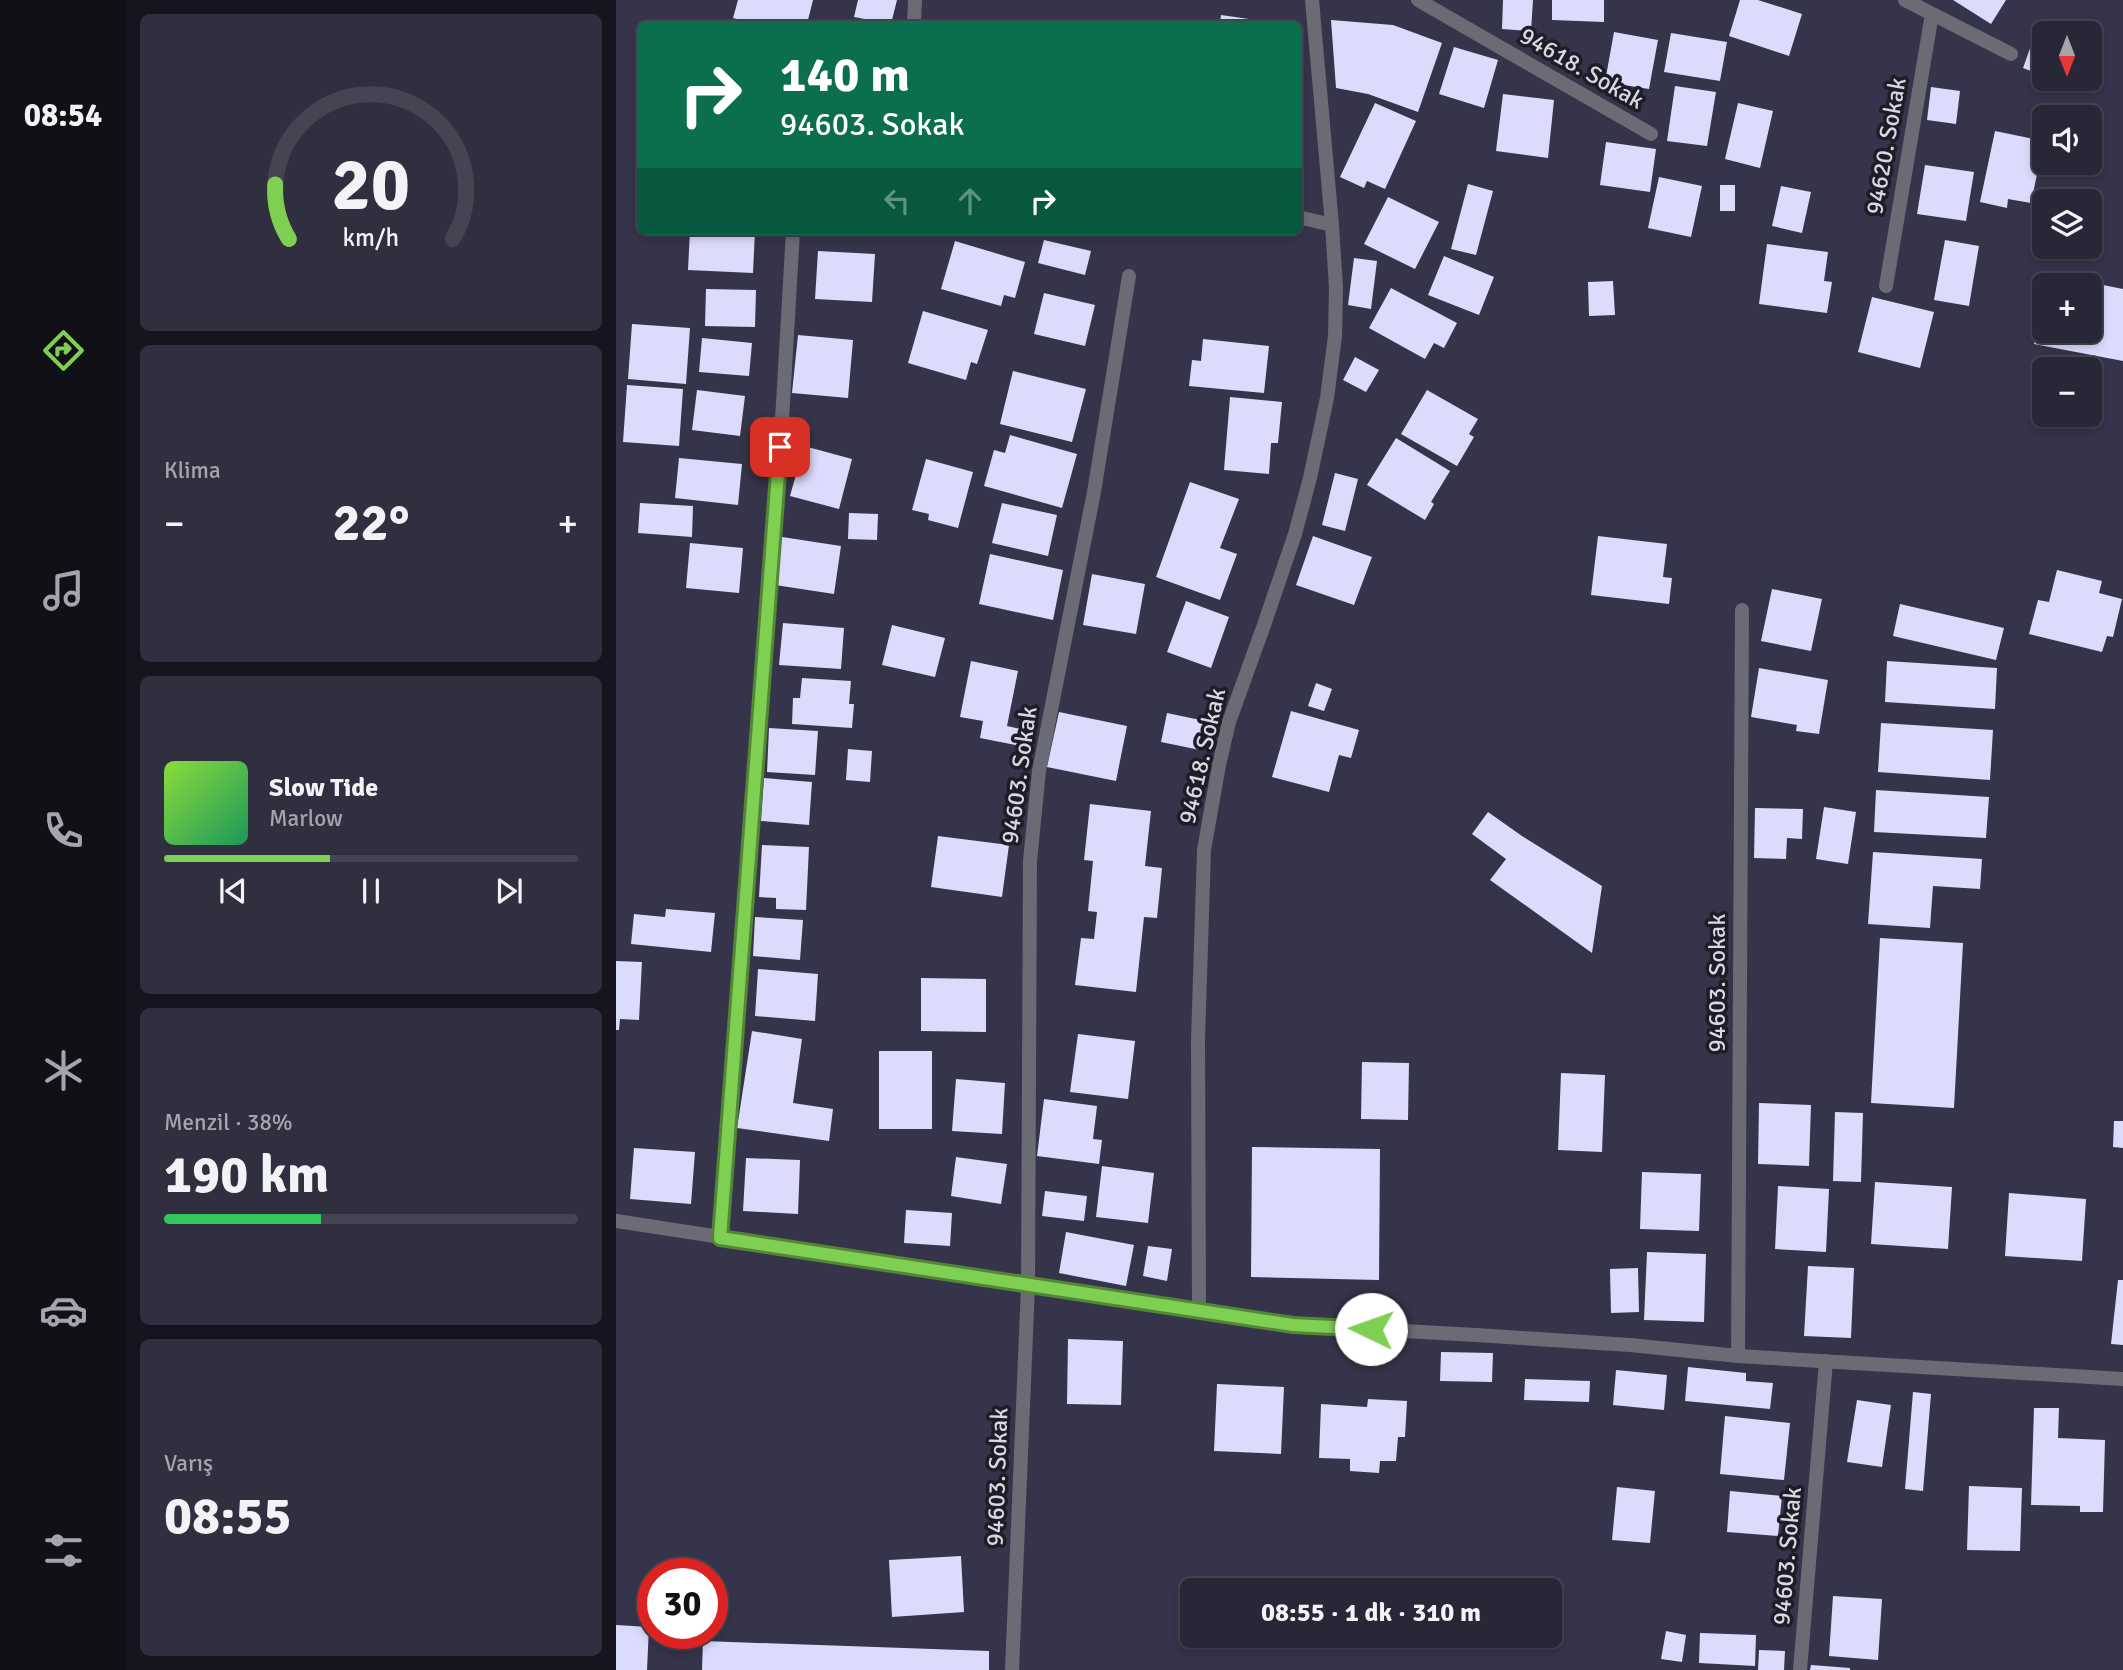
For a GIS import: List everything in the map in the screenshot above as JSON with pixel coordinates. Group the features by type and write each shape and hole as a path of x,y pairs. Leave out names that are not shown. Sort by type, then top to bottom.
{"street":[{"path":"914,21 915,0"},
{"name":"94618. Sokak","path":"1199,1311 1198,1040 1205,850 1229,722 1295,534 1320,437 1335,336 1336,288 1332,225 1312,0"},
{"name":"94618. Sokak","path":"1418,0 1651,134"},
{"path":"1905,0 2011,54"},
{"name":"94620. Sokak","path":"1886,286 1932,14"},
{"path":"1302,218 1332,225"},
{"path":"720,1238 782,420 793,235"},
{"name":"94603. Sokak","path":"1012,1670 1028,1286 1030,861 1039,771 1094,492 1129,276"},
{"name":"94603. Sokak","path":"1738,1356 1742,610"},
{"path":"616,1221 1293,1325 1618,1344 1738,1356 2123,1379"},
{"name":"94603. Sokak","path":"1800,1670 1826,1361"}],"building":[{"path":"738,0 813,0 808,21 745,21 733,18"},
{"path":"858,0 897,0 892,21 854,17"},
{"path":"1503,0 1533,0 1531,31 1502,29"},
{"path":"1552,0 1604,0 1604,22 1552,20"},
{"path":"1740,0 1758,0 1802,14 1789,56 1729,36"},
{"path":"1953,0 2006,0 1991,24"},
{"path":"1221,15 1264,21 1220,21"},
{"path":"1331,20 1393,25 1442,43 1418,112 1368,94 1336,88"},
{"path":"1614,32 1658,40 1649,89 1605,82"},
{"path":"1671,33 1727,42 1720,81 1664,72"},
{"path":"2032,43 2032,71 2023,68"},
{"path":"1454,47 1498,60 1484,108 1439,94"},
{"path":"1675,86 1716,92 1707,146 1667,141"},
{"path":"1931,87 1960,91 1956,124 1927,120"},
{"path":"1503,94 1554,100 1548,158 1496,151"},
{"path":"1375,103 1416,121 1385,189 1367,181 1364,188 1340,177"},
{"path":"1738,103 1773,111 1760,168 1725,159"},
{"path":"1995,131 2032,139 2032,175 2037,175 2031,203 2008,199 2007,208 1980,202"},
{"path":"1606,142 1656,149 1650,192 1600,185"},
{"path":"1925,165 1974,172 1966,221 1917,214"},
{"path":"1659,177 1702,186 1691,237 1648,228"},
{"path":"1468,184 1493,191 1476,255 1451,249"},
{"path":"1720,185 1735,185 1735,211 1720,211"},
{"path":"1781,186 1811,192 1802,233 1772,226"},
{"path":"1388,197 1439,222 1415,269 1364,244"},
{"path":"690,235 755,235 753,273 688,270"},
{"path":"1044,240 1091,251 1085,275 1038,263"},
{"path":"1945,240 1979,246 1969,306 1934,300"},
{"path":"955,241 1025,262 1015,298 1004,295 1001,306 941,289"},
{"path":"1767,244 1828,252 1824,281 1832,282 1827,313 1759,304"},
{"path":"818,251 875,254 872,302 815,299"},
{"path":"1444,256 1494,277 1479,315 1428,295"},
{"path":"1354,258 1377,261 1371,309 1348,305"},
{"path":"1613,281 1615,315 1589,316 1588,282"},
{"path":"2102,285 2123,289 2123,361 2034,344 2102,343"},
{"path":"1391,288 1457,323 1444,348 1434,343 1425,359 1369,328"},
{"path":"706,289 756,290 755,327 705,326"},
{"path":"1044,293 1095,305 1085,346 1034,334"},
{"path":"1872,297 1934,312 1920,368 1858,352"},
{"path":"923,311 988,330 977,364 971,362 966,380 908,363"},
{"path":"632,324 690,328 686,384 628,379"},
{"path":"798,335 853,340 848,398 792,393"},
{"path":"702,338 752,343 749,376 699,372"},
{"path":"1203,339 1269,346 1264,393 1189,386 1192,360 1201,361"},
{"path":"1355,357 1379,370 1366,392 1343,380"},
{"path":"1013,371 1086,389 1072,442 1000,424"},
{"path":"627,385 683,389 679,446 623,442"},
{"path":"697,390 745,396 740,436 692,430"},
{"path":"1427,390 1478,419 1469,434 1474,437 1457,466 1401,434"},
{"path":"1230,397 1282,402 1278,443 1271,443 1269,474 1224,470"},
{"path":"1010,435 1077,454 1062,508 984,486 994,450 1005,453"},
{"path":"1396,438 1450,471 1431,502 1434,504 1425,520 1367,485"},
{"path":"804,446 852,459 839,509 790,496"},
{"path":"679,458 742,464 738,505 675,498"},
{"path":"926,459 973,472 958,528 928,520 929,514 912,510"},
{"path":"1335,473 1358,479 1345,531 1322,525"},
{"path":"1190,482 1239,499 1220,548 1237,554 1220,600 1156,577"},
{"path":"640,503 693,506 692,537 638,533"},
{"path":"1002,503 1057,515 1048,556 992,543"},
{"path":"849,513 878,514 877,540 848,539"},
{"path":"1313,536 1372,557 1354,605 1296,585"},
{"path":"1598,536 1667,544 1663,577 1672,578 1669,604 1591,595"},
{"path":"782,537 841,546 834,594 775,585"},
{"path":"690,543 743,548 739,593 686,588"},
{"path":"990,554 1063,570 1053,620 979,604"},
{"path":"2057,570 2102,581 2099,593 2122,599 2113,637 2107,636 2102,652 2029,634 2038,600 2049,602"},
{"path":"1092,574 1145,584 1136,634 1083,625"},
{"path":"1772,589 1822,599 1811,651 1761,641"},
{"path":"1186,601 1229,617 1211,668 1167,652"},
{"path":"1900,604 2004,628 1996,660 1893,636"},
{"path":"783,623 844,628 841,669 779,665"},
{"path":"892,625 945,638 935,677 882,665"},
{"path":"971,661 1018,671 1007,726 1029,731 1026,747 980,738 983,721 960,717"},
{"path":"1887,661 1997,668 1995,709 1885,702"},
{"path":"1759,668 1828,680 1819,734 1796,731 1797,725 1751,717"},
{"path":"802,678 851,681 849,704 854,704 852,728 792,724 793,698 800,698"},
{"path":"1316,683 1332,689 1324,711 1308,706"},
{"path":"1291,711 1359,730 1351,758 1339,755 1329,792 1272,777"},
{"path":"1059,712 1127,726 1116,781 1047,767"},
{"path":"1167,713 1205,721 1200,750 1161,742"},
{"path":"1881,723 1993,730 1990,780 1878,772"},
{"path":"769,728 818,731 815,775 767,772"},
{"path":"848,749 872,751 870,782 846,780"},
{"path":"764,778 812,782 809,825 761,821"},
{"path":"1876,790 1989,797 1986,838 1874,832"},
{"path":"1090,804 1151,811 1145,866 1162,868 1157,918 1144,917 1136,992 1075,985 1081,938 1094,939 1097,912 1088,911 1093,861 1084,860"},
{"path":"1824,807 1856,812 1848,864 1816,859"},
{"path":"1755,808 1803,809 1802,839 1787,838 1786,859 1754,858"},
{"path":"1488,812 1602,886 1592,953 1490,880 1506,859 1472,834"},
{"path":"938,836 1009,845 1002,897 931,887"},
{"path":"762,845 809,847 806,910 776,909 776,898 759,897"},
{"path":"1873,852 1982,859 1980,889 1933,886 1930,928 1868,924"},
{"path":"666,909 715,913 711,952 631,944 634,914 665,917"},
{"path":"755,917 803,920 800,960 753,956"},
{"path":"1880,938 1963,943 1954,1108 1871,1103"},
{"path":"616,961 642,962 639,1020 620,1019 619,1030 616,1030"},
{"path":"758,969 818,974 815,1021 755,1016"},
{"path":"921,978 986,979 986,1032 921,1031"},
{"path":"752,1031 802,1039 793,1103 833,1109 829,1141 737,1128"},
{"path":"1078,1034 1135,1041 1128,1099 1070,1092"},
{"path":"879,1051 932,1051 932,1129 879,1129"},
{"path":"1362,1062 1409,1063 1408,1120 1361,1119"},
{"path":"1561,1073 1605,1075 1602,1152 1558,1150"},
{"path":"956,1079 1005,1083 1002,1134 952,1131"},
{"path":"1044,1099 1097,1106 1093,1139 1102,1140 1099,1164 1037,1156"},
{"path":"1759,1103 1811,1105 1809,1166 1758,1164"},
{"path":"1835,1112 1863,1113 1861,1182 1833,1181"},
{"path":"2114,1121 2123,1121 2123,1148 2113,1147"},
{"path":"1252,1147 1380,1149 1379,1280 1251,1277"},
{"path":"634,1148 695,1152 691,1204 630,1199"},
{"path":"956,1157 1007,1164 1001,1204 951,1196"},
{"path":"746,1158 800,1160 798,1214 743,1211"},
{"path":"1102,1166 1154,1173 1148,1223 1096,1217"},
{"path":"1642,1172 1701,1174 1699,1231 1640,1229"},
{"path":"1875,1182 1952,1187 1948,1249 1871,1244"},
{"path":"1778,1186 1829,1189 1826,1252 1775,1249"},
{"path":"1045,1191 1087,1196 1084,1221 1042,1216"},
{"path":"2009,1193 2086,1199 2082,1261 2005,1256"},
{"path":"906,1210 952,1213 950,1246 904,1243"},
{"path":"1066,1232 1134,1245 1126,1286 1059,1273"},
{"path":"1148,1246 1172,1249 1167,1281 1143,1276"},
{"path":"1647,1252 1706,1254 1704,1322 1644,1320"},
{"path":"1808,1266 1854,1268 1851,1338 1804,1336"},
{"path":"1638,1268 1639,1312 1611,1313 1610,1269"},
{"path":"2118,1280 2123,1280 2123,1345 2111,1344"},
{"path":"1068,1339 1123,1341 1121,1405 1067,1404"},
{"path":"1441,1352 1493,1353 1492,1382 1440,1381"},
{"path":"1688,1367 1746,1373 1746,1381 1773,1383 1770,1409 1685,1401"},
{"path":"1616,1370 1667,1375 1664,1410 1613,1405"},
{"path":"1525,1379 1590,1381 1589,1402 1524,1400"},
{"path":"1217,1384 1284,1387 1281,1454 1214,1451"},
{"path":"1913,1392 1931,1394 1923,1491 1905,1489"},
{"path":"1368,1399 1407,1401 1405,1437 1398,1437 1396,1461 1380,1461 1379,1473 1350,1471 1350,1459 1319,1458 1321,1404 1367,1407"},
{"path":"1857,1400 1891,1405 1882,1467 1847,1462"},
{"path":"2034,1408 2059,1408 2058,1438 2105,1440 2103,1512 2080,1512 2080,1506 2031,1505"},
{"path":"1725,1416 1790,1423 1784,1480 1720,1474"},
{"path":"1969,1486 2022,1488 2020,1551 1967,1550"},
{"path":"1617,1487 1655,1491 1650,1543 1612,1540"},
{"path":"1730,1491 1782,1496 1778,1536 1727,1532"},
{"path":"961,1556 964,1612 892,1617 889,1560"},
{"path":"1833,1596 1882,1599 1878,1660 1829,1656"},
{"path":"616,1625 637,1626 637,1649 648,1649 647,1670 616,1670"},
{"path":"1666,1631 1686,1635 1682,1662 1661,1659"},
{"path":"1700,1633 1756,1635 1755,1666 1699,1663"},
{"path":"728,1642 989,1651 989,1670 702,1670 703,1649 728,1649"},
{"path":"1759,1650 1785,1651 1784,1670 1758,1670"},
{"path":"1811,1665 1850,1668 1850,1670 1810,1670"}],"route":[{"path":"780,447 720,1238 1293,1325 1371,1329"}]}
